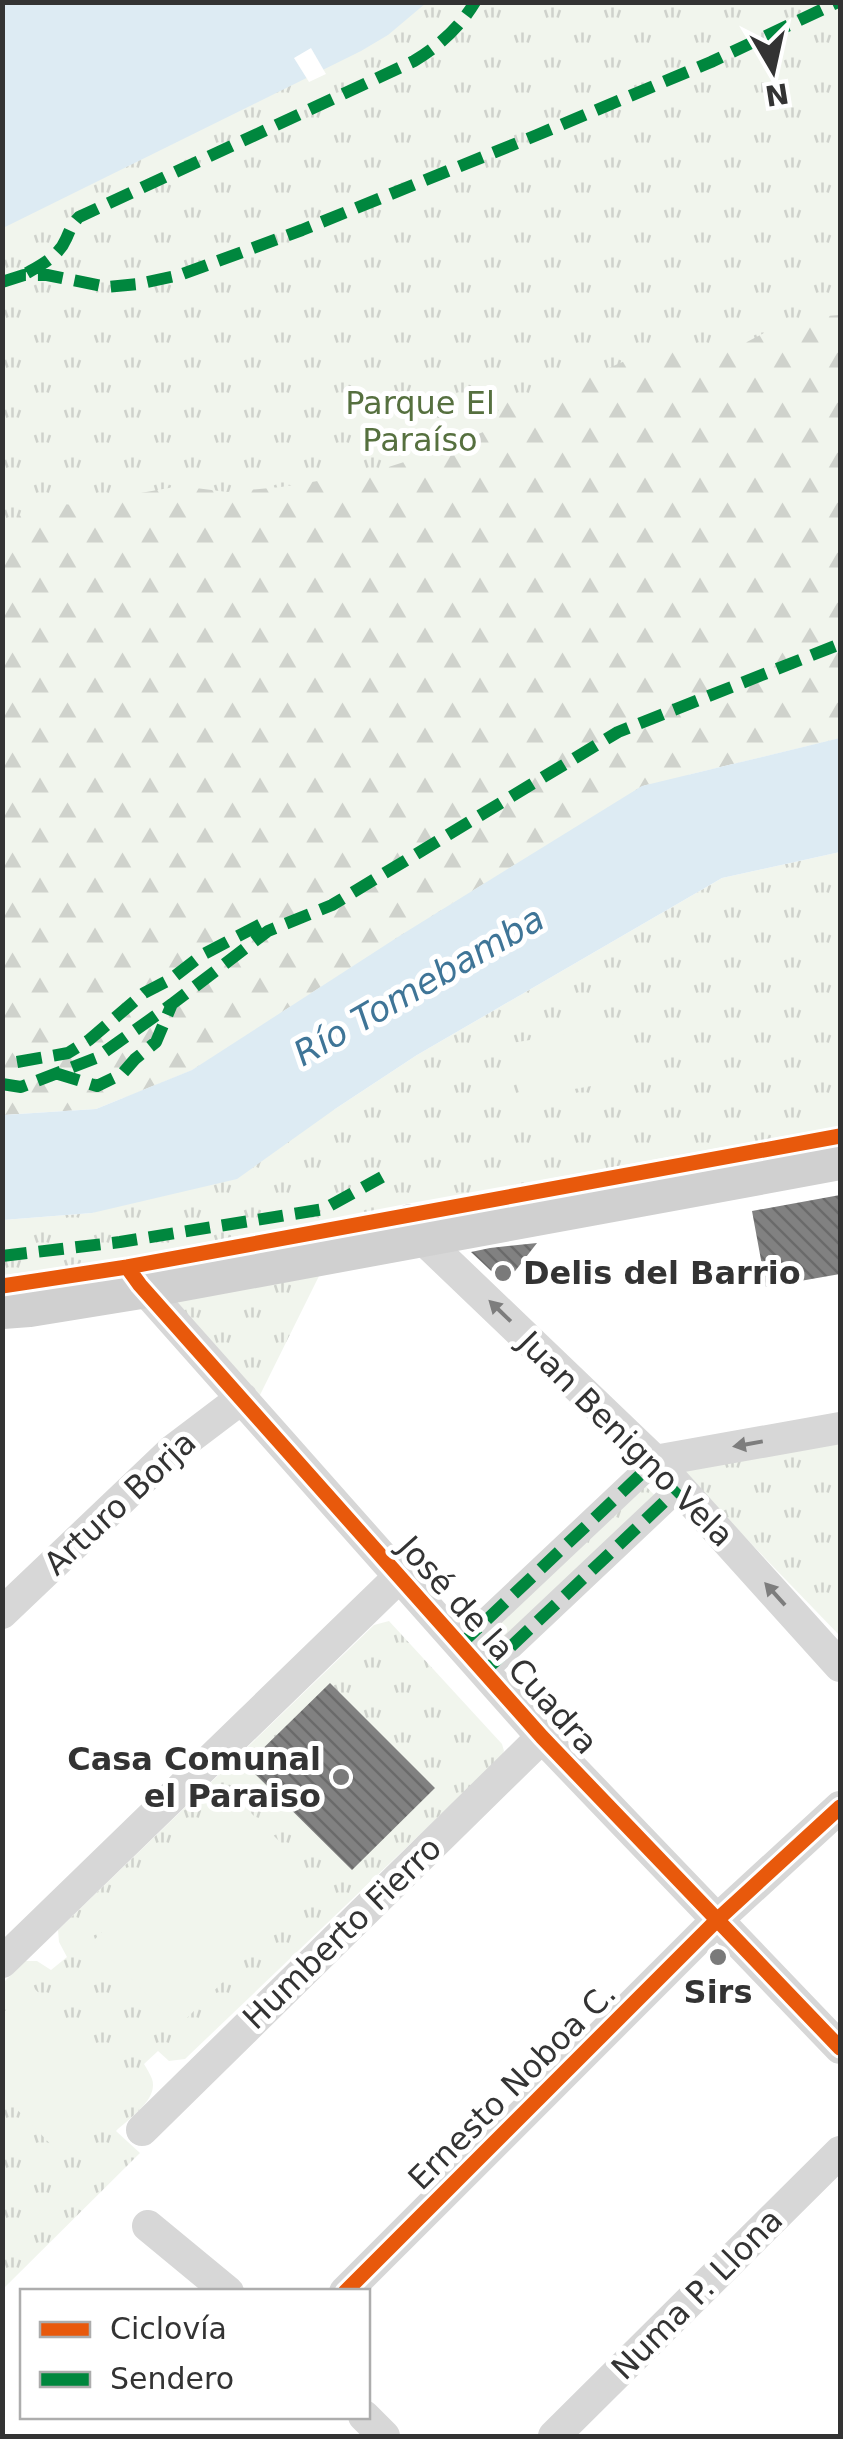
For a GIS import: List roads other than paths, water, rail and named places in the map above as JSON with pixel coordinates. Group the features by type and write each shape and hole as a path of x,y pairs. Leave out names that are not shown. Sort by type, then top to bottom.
{"main road":[{"path":"2,1305 30,1304 133,1276 413,1224 840,1156"}],"street":[{"name":"Juan Benigno Vela","path":"413,1224 654,1461 840,1666"},
{"name":"José de la Cuadra","path":"133,1276 542,1737 840,2048"},
{"name":"Arturo Borja","path":"2,1613 172,1450 242,1398"},
{"path":"460,1645 654,1461 840,1428"},
{"path":"484,1672 679,1488"},
{"path":"2,1962 399,1577"},
{"name":"Humberto Fierro","path":"142,2130 542,1737"},
{"name":"Ernesto Noboa C.","path":"349,2289 717,1920 840,1807"},
{"name":"Numa P. Llona","path":"554,2436 840,2152"},
{"path":"148,2226 224,2289"}],"water":[{"path":"2,3 426,3 388,35 361,51 3,228"},
{"name":"Río Tomebamba","path":"840,738 840,852 722,878 417,1055 237,1179 92,1213 3,1220 3,1115 96,1109 192,1070 642,786"}],"place":[{"name":"Delis del Barrio","path":"503,1273"},
{"name":"Casa Comunal el Paraiso","path":"341,1777"},
{"name":"Sirs","path":"718,1957"}],"park label":[{"name":"Parque El Paraíso","path":"420,422"}]}
